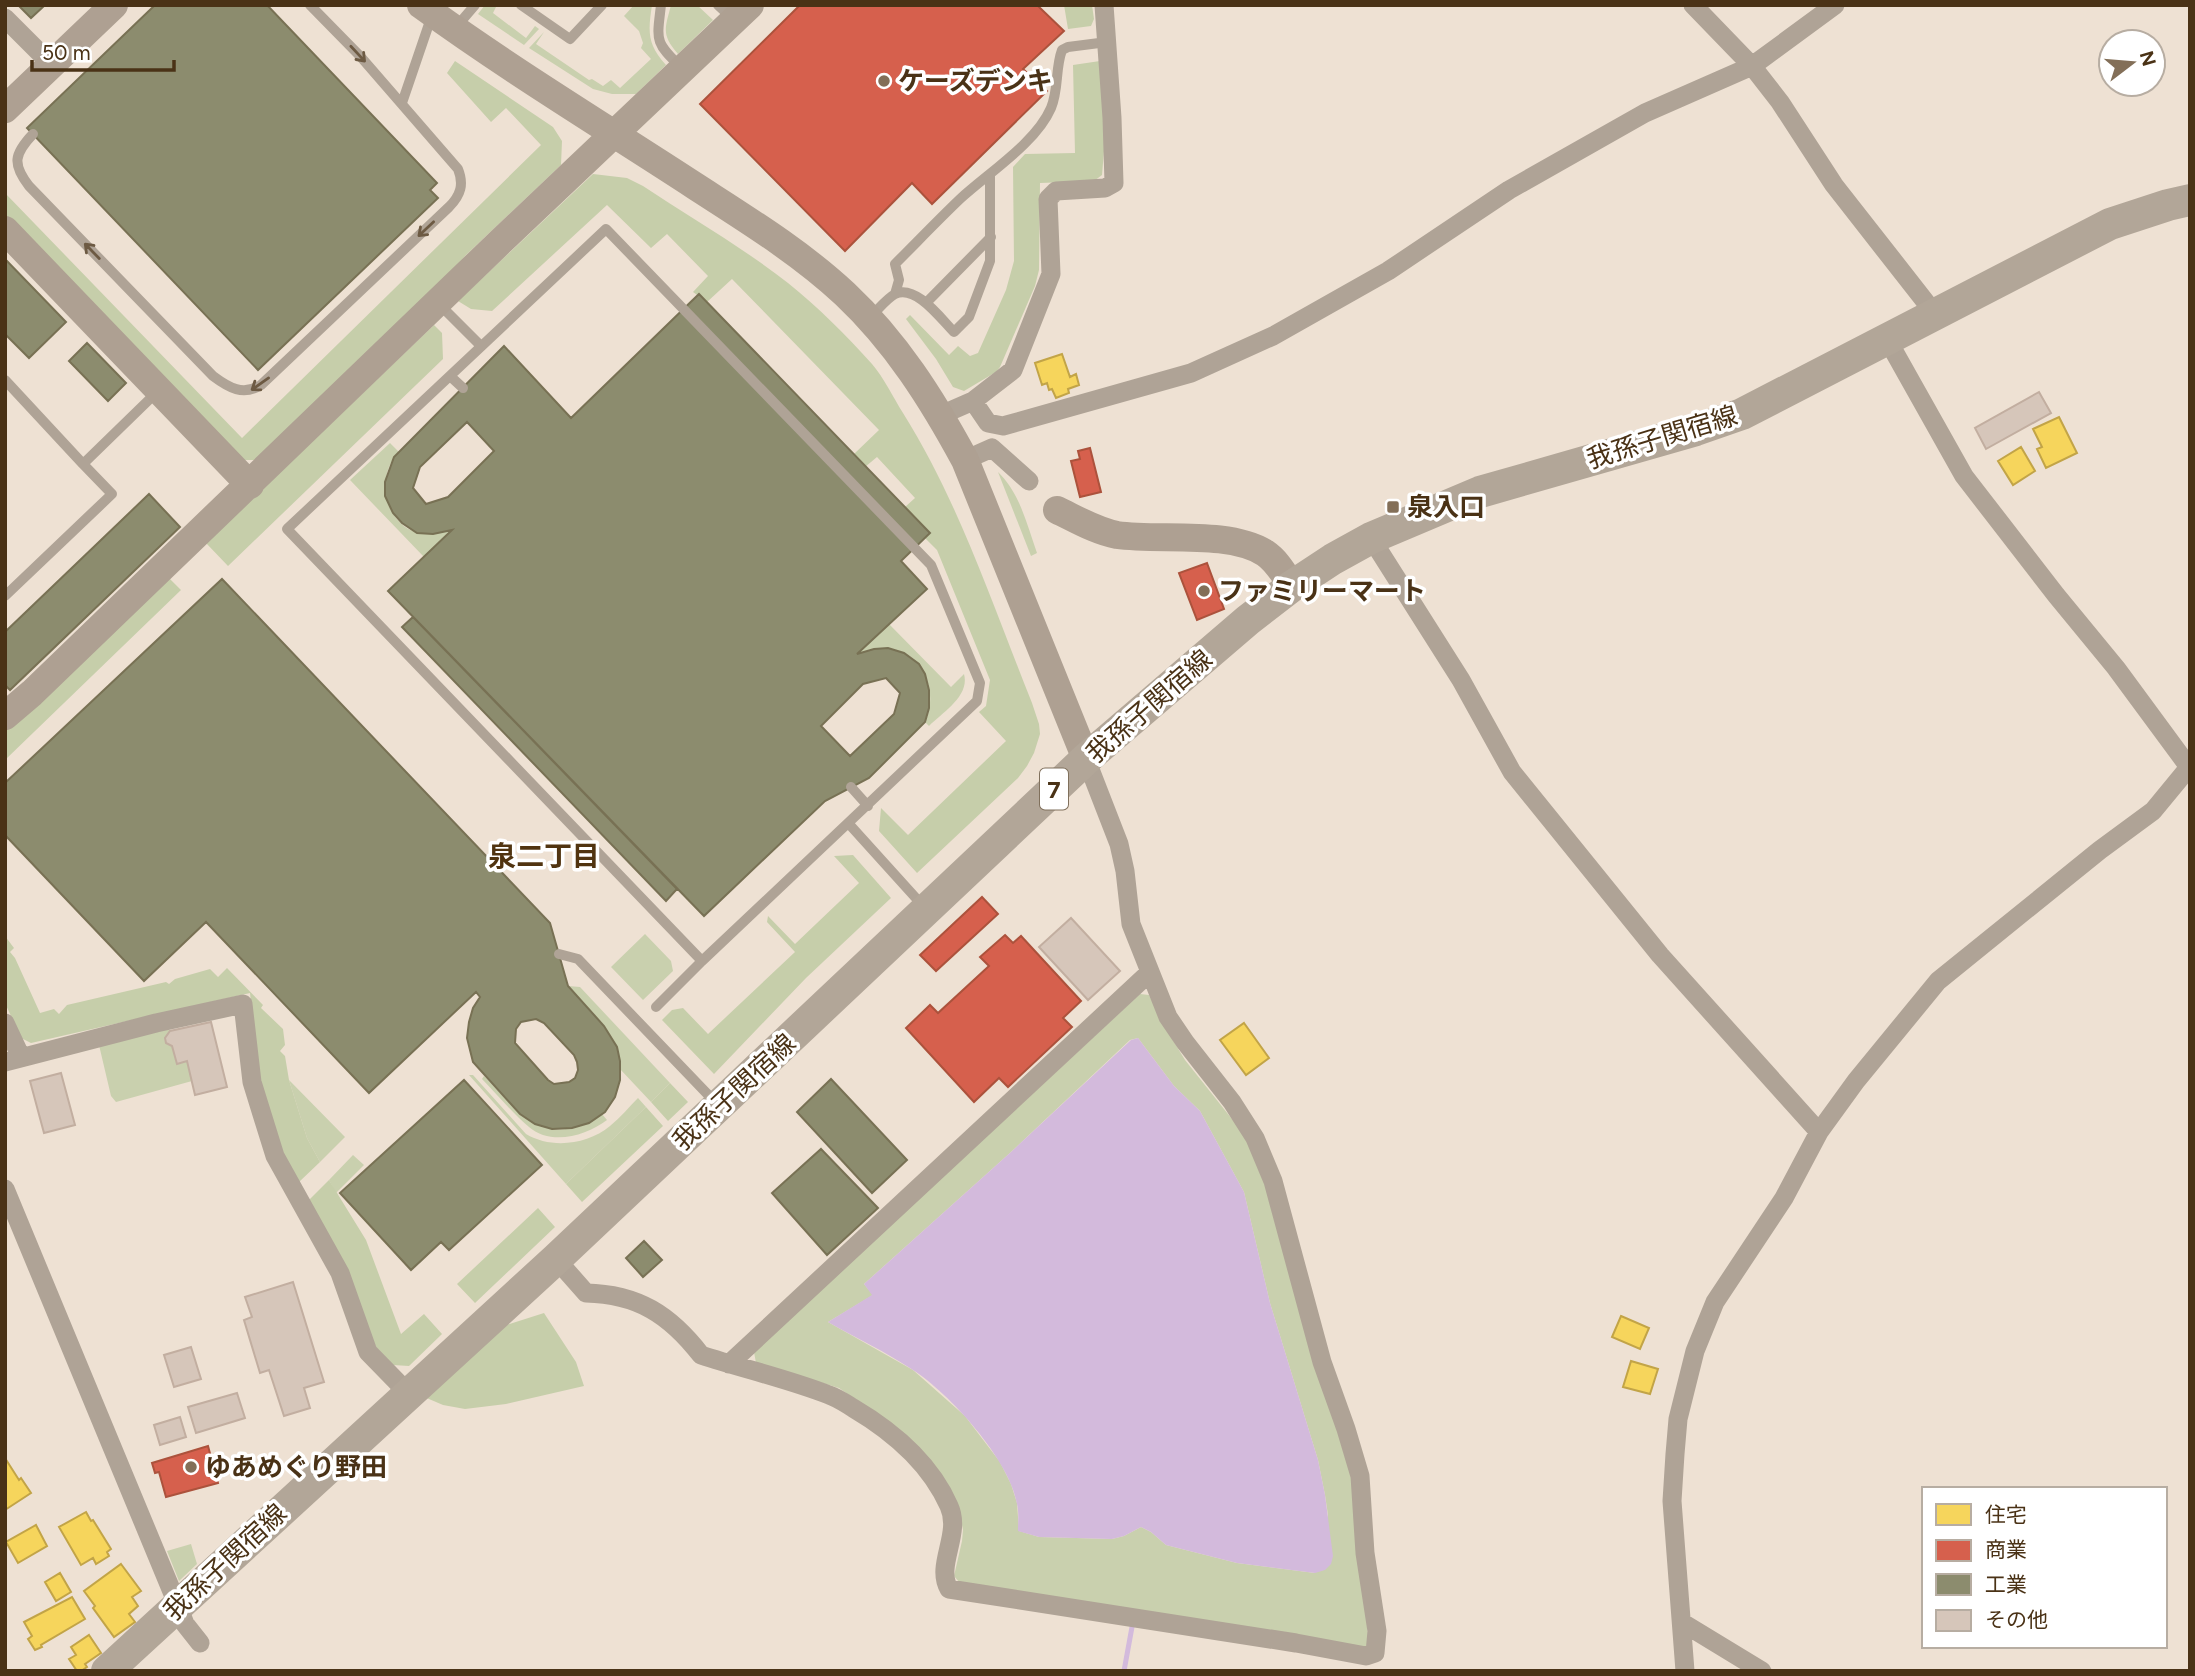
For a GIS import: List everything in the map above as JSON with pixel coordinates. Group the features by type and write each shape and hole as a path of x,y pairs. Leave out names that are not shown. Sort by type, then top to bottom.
{"main road":[{"name":"我孫子関宿線","path":"107,1671 556,1259 1086,759 1248,620 1292,586 1371,538 1480,492 1696,430 1742,414 2110,224 2190,200"}],"street":[{"path":"5,109 114,5"},
{"path":"941,415 973,401 1013,370 1051,274 1048,199 1056,191 1105,188 1114,183 1104,5"},
{"path":"1693,5 1752,66 1780,102 1834,185 1935,314"},
{"path":"973,401 988,423 1003,426 1191,373 1273,336 1388,271 1509,190 1645,113 1752,66 1835,5"},
{"path":"5,716 32,694 684,70 734,10"},
{"path":"436,16 800,256 846,295 869,319 916,376 941,415 965,460 1119,844 1131,924 1168,1017 1232,1102 1255,1138 1273,1181 1321,1362 1360,1476 1365,1553 1377,1631 1375,1653 1366,1656 953,1591 949,1589 944,1575 953,1535 954,1521 950,1507 920,1461 879,1424 832,1395 701,1355 690,1340 658,1312 620,1295 586,1293 556,1259"},
{"path":"5,18 52,65"},
{"path":"5,230 250,485"},
{"path":"1685,1671 1672,1501 1675,1454 1678,1419 1695,1351 1715,1302 1784,1198 1819,1132 1856,1081 1938,981 2153,811 2189,766 2116,668 1964,476 1887,339"},
{"path":"965,460 992,448 1029,481"},
{"path":"1057,510 1112,534 1228,541 1248,545 1267,554 1292,586"},
{"path":"1371,538 1461,680 1512,772 1660,955 1819,1132"},
{"path":"729,1364 1149,973"},
{"path":"5,1023 13,1059 243,1004 252,1082 275,1156 340,1273 368,1352 408,1393"},
{"path":"5,1189 185,1624 200,1643"},
{"path":"1683,1623 1762,1671"}],"lane":[{"path":"33,134 22,146 17,164 21,176 29,186 213,376 240,391 252,391 458,199 462,179 458,169 402,103 310,5"},
{"path":"402,103 436,16 475,5"},
{"path":"522,5 570,40 602,5"},
{"path":"661,5 658,40 667,54 684,70"},
{"path":"869,319 895,294 900,280 895,264 1041,126 1051,109 1062,50 1108,42"},
{"path":"895,294 913,294 920,297 954,332 969,317 990,261 990,175"},
{"path":"967,194 977,192 983,195 990,205"},
{"path":"656,1007 976,701 980,683 931,565 606,229 287,529 702,961"},
{"path":"926,303 990,237"},
{"path":"438,303 481,346"},
{"path":"450,376 463,388"},
{"path":"5,380 112,494 5,596"},
{"path":"83,464 159,391"},
{"path":"851,787 868,806"},
{"path":"849,824 927,910"},
{"path":"559,954 578,959 719,1106"}],"green space":[{"path":"485,5 497,5 493,13 526,38 535,26 539,29 524,45 478,14"},
{"path":"634,5 652,5 650,37 655,51 666,65 636,94 612,94 593,89 529,48 544,32 536,44 589,80 592,79 603,86 611,80 620,88 651,59 641,48 643,43 639,31 624,16"},
{"path":"671,5 697,5 713,20 678,54 666,31"},
{"path":"1064,5 1092,5 1094,19 1091,26 1068,29"},
{"path":"455,61 553,127 562,141 561,165 466,255 417,310 262,460 241,460 5,217 5,193 242,438 541,145 506,108 491,122 447,73"},
{"path":"1100,61 1105,139 1102,175 1094,181 1040,183 1039,270 1035,286 996,372 964,391 953,387 906,319 910,315 949,355 958,346 970,356 978,353 1006,290 1014,261 1013,167 1025,154 1075,153 1073,65"},
{"path":"593,174 627,178 643,186 753,257 821,312 880,375 923,447 958,518 1032,703 1040,734 1034,753 1018,778 917,873 879,831 881,808 908,835 1006,741 979,712 986,706 990,680 937,550 925,538 930,533 905,507 915,498 877,457 865,467 854,454 879,430 732,279 707,302 693,292 708,276 667,234 651,248 607,205 492,311 471,309 458,301"},
{"path":"434,325 442,333 443,359 228,566 206,543"},
{"path":"390,443 399,452 387,473 387,498 398,520 419,533 452,530 424,557 350,480"},
{"path":"998,472 1006,480 1022,510 1037,553 1031,556"},
{"path":"169,578 181,590 5,760 5,729"},
{"path":"889,624 951,687 964,674 965,682 959,696 929,726 925,722 929,711 929,687 926,676 912,658 902,652 886,649 857,654"},
{"path":"853,855 891,898 806,978 714,1074 662,1020 672,1010 683,1008 708,1034 795,952 767,922 768,916 795,944 859,883 834,856"},
{"path":"645,934 671,961 673,971 643,1000 611,967"},
{"path":"5,936 14,948 10,952 40,1013 54,1009 59,1014 67,1005 166,982 169,984 175,979 210,969 218,977 227,968 263,1005 261,1008 283,1029 285,1045 280,1051 285,1056 289,1080 307,1138 320,1162 299,1182 281,1153 259,1075 250,993 31,1043 21,1038 5,1003"},
{"path":"568,986 580,987 670,1083 651,1102 620,1069 617,1047 604,1026"},
{"path":"1140,994 1149,995 1185,1060 1251,1143 1267,1180 1353,1477 1369,1645 1367,1649 960,1583 954,1576 963,1530 958,1505 885,1420 839,1388 756,1363 754,1352","holes":["1138,1038 1174,1086 1200,1111 1244,1192 1270,1303 1318,1460 1325,1495 1328,1515 1315,1573 1237,1563 1166,1545 1141,1527 1112,1539 1039,1537 1019,1531 1017,1503 1011,1484 1000,1462 965,1416 913,1370 828,1322 873,1295 864,1284 1130,1040"]},
{"path":"169,1029 166,1043 172,1046 177,1063 187,1061 192,1081 116,1102 111,1096 99,1045"},
{"path":"469,1075 473,1075 526,1134 546,1142 569,1143 591,1137 610,1126 638,1098 646,1107 566,1184"},
{"path":"484,1076 523,1115 550,1129 582,1125 602,1114 607,1120 589,1131 568,1137 538,1133 511,1110 482,1079"},
{"path":"289,1080 345,1137 320,1162 307,1138"},
{"path":"670,1083 688,1102 668,1121 651,1102"},
{"path":"646,1107 663,1126 582,1202 566,1184"},
{"path":"353,1155 364,1165 336,1193 329,1180"},
{"path":"329,1180 366,1240 401,1334 424,1314 442,1334 409,1366 393,1365 376,1347 309,1200"},
{"path":"538,1208 555,1227 475,1303 457,1284"},
{"path":"544,1313 576,1362 584,1386 506,1404 465,1409 443,1405 422,1396 497,1328"},
{"path":"191,1544 197,1564 179,1581 167,1551"}],"shaded area":[{"path":"1138,1038 1174,1086 1200,1111 1244,1192 1270,1303 1318,1460 1333,1556 1331,1564 1325,1570 1315,1573 1237,1563 1166,1545 1141,1527 1112,1539 1039,1537 1018,1531 1018,1507 1003,1468 991,1448 960,1411 913,1370 828,1322 872,1295 864,1284 1131,1040"}],"building: 住宅":[{"path":"1062,354 1070,377 1076,374 1079,385 1056,398 1047,383 1042,385 1035,363"},
{"path":"2059,417 2077,453 2046,468 2037,449 2042,447 2033,429"},
{"path":"2021,447 2035,471 2013,485 1998,461"},
{"path":"1244,1023 1269,1058 1246,1075 1220,1040"},
{"path":"1621,1316 1649,1328 1640,1349 1612,1337"},
{"path":"1631,1361 1658,1369 1650,1394 1623,1387"},
{"path":"5,1458 31,1493 5,1510"},
{"path":"86,1512 111,1549 107,1552 109,1556 96,1564 93,1558 81,1565 59,1527"},
{"path":"36,1525 47,1546 18,1563 6,1542"},
{"path":"121,1564 141,1591 132,1597 138,1606 129,1614 135,1622 114,1637 84,1591"},
{"path":"60,1573 71,1592 56,1601 45,1582"},
{"path":"72,1597 85,1619 35,1650 28,1639 32,1636 24,1622"},
{"path":"89,1635 101,1653 85,1664 87,1667 77,1671 69,1659 76,1655 71,1647"}],"building: 商業":[{"path":"800,5 1037,5 1064,31 1023,69 1047,91 932,204 912,183 845,251 700,104"},
{"path":"1090,448 1101,492 1080,497 1071,461 1080,459 1078,451"},
{"path":"1207,563 1224,609 1197,620 1179,573"},
{"path":"982,897 998,914 936,971 920,955"},
{"path":"1005,935 1013,943 1021,936 1081,1001 1063,1018 1072,1027 1008,1087 999,1078 974,1102 906,1028 930,1005 938,1013 989,966 980,957"},
{"path":"208,1446 218,1483 166,1497 159,1472 155,1473 152,1463"}],"building: 工業":[{"path":"18,5 45,5 31,18"},
{"path":"155,5 267,5 437,183 430,190 438,198 258,370 27,128"},
{"path":"5,259 66,322 29,358 5,334"},
{"path":"699,294 930,533 901,561 927,589 857,654 888,648 904,653 919,664 929,690 929,708 925,722 869,778 825,801 704,916 388,591 452,530 433,534 417,533 393,513 385,496 385,482 394,457 504,346 571,418","holes":["467,422 494,451 448,497 426,504 413,488 420,467","886,678 900,693 894,714 850,756 821,726 863,684"]},
{"path":"87,343 126,383 108,401 69,361"},
{"path":"149,494 180,527 10,690 5,685 5,632"},
{"path":"222,579 550,923 568,986 604,1026 617,1047 620,1080 615,1097 605,1112 589,1123 572,1128 552,1129 535,1124 520,1114 473,1062 467,1038 473,1008 480,997 476,992 369,1093 206,922 144,981 5,835 5,783","holes":["536,1019 544,1023 574,1055 577,1062 575,1078 569,1082 554,1084 548,1080 515,1043 516,1029 521,1022"]},
{"path":"413,617 677,889 666,901 402,627"},
{"path":"831,1079 907,1160 872,1193 797,1112"},
{"path":"464,1080 542,1165 449,1250 441,1242 411,1270 340,1193"},
{"path":"821,1149 878,1208 827,1255 772,1193"},
{"path":"644,1241 662,1260 643,1277 626,1258"}],"building: その他":[{"path":"2039,392 2051,413 1986,449 1975,428"},
{"path":"1071,918 1120,971 1088,1000 1039,947"},
{"path":"211,1022 227,1087 195,1095 187,1061 177,1064 172,1046 166,1043 165,1038 170,1031"},
{"path":"61,1073 75,1125 44,1133 30,1081"},
{"path":"293,1282 324,1382 304,1388 310,1408 284,1416 269,1370 260,1373 244,1320 252,1317 245,1297"},
{"path":"191,1347 201,1379 174,1387 164,1355"},
{"path":"237,1393 245,1418 196,1433 188,1407"},
{"path":"180,1417 186,1437 160,1445 154,1425"}],"waterway":[{"path":"1124,1671 1132,1627"}],"place":[{"name":"ケーズデンキ","path":"884,81"},
{"name":"泉入口","path":"1393,507"},
{"name":"ファミリーマート","path":"1204,591"},
{"name":"ゆあめぐり野田","path":"191,1467"}],"district":[{"name":"泉二丁目","path":"544,856"}]}
